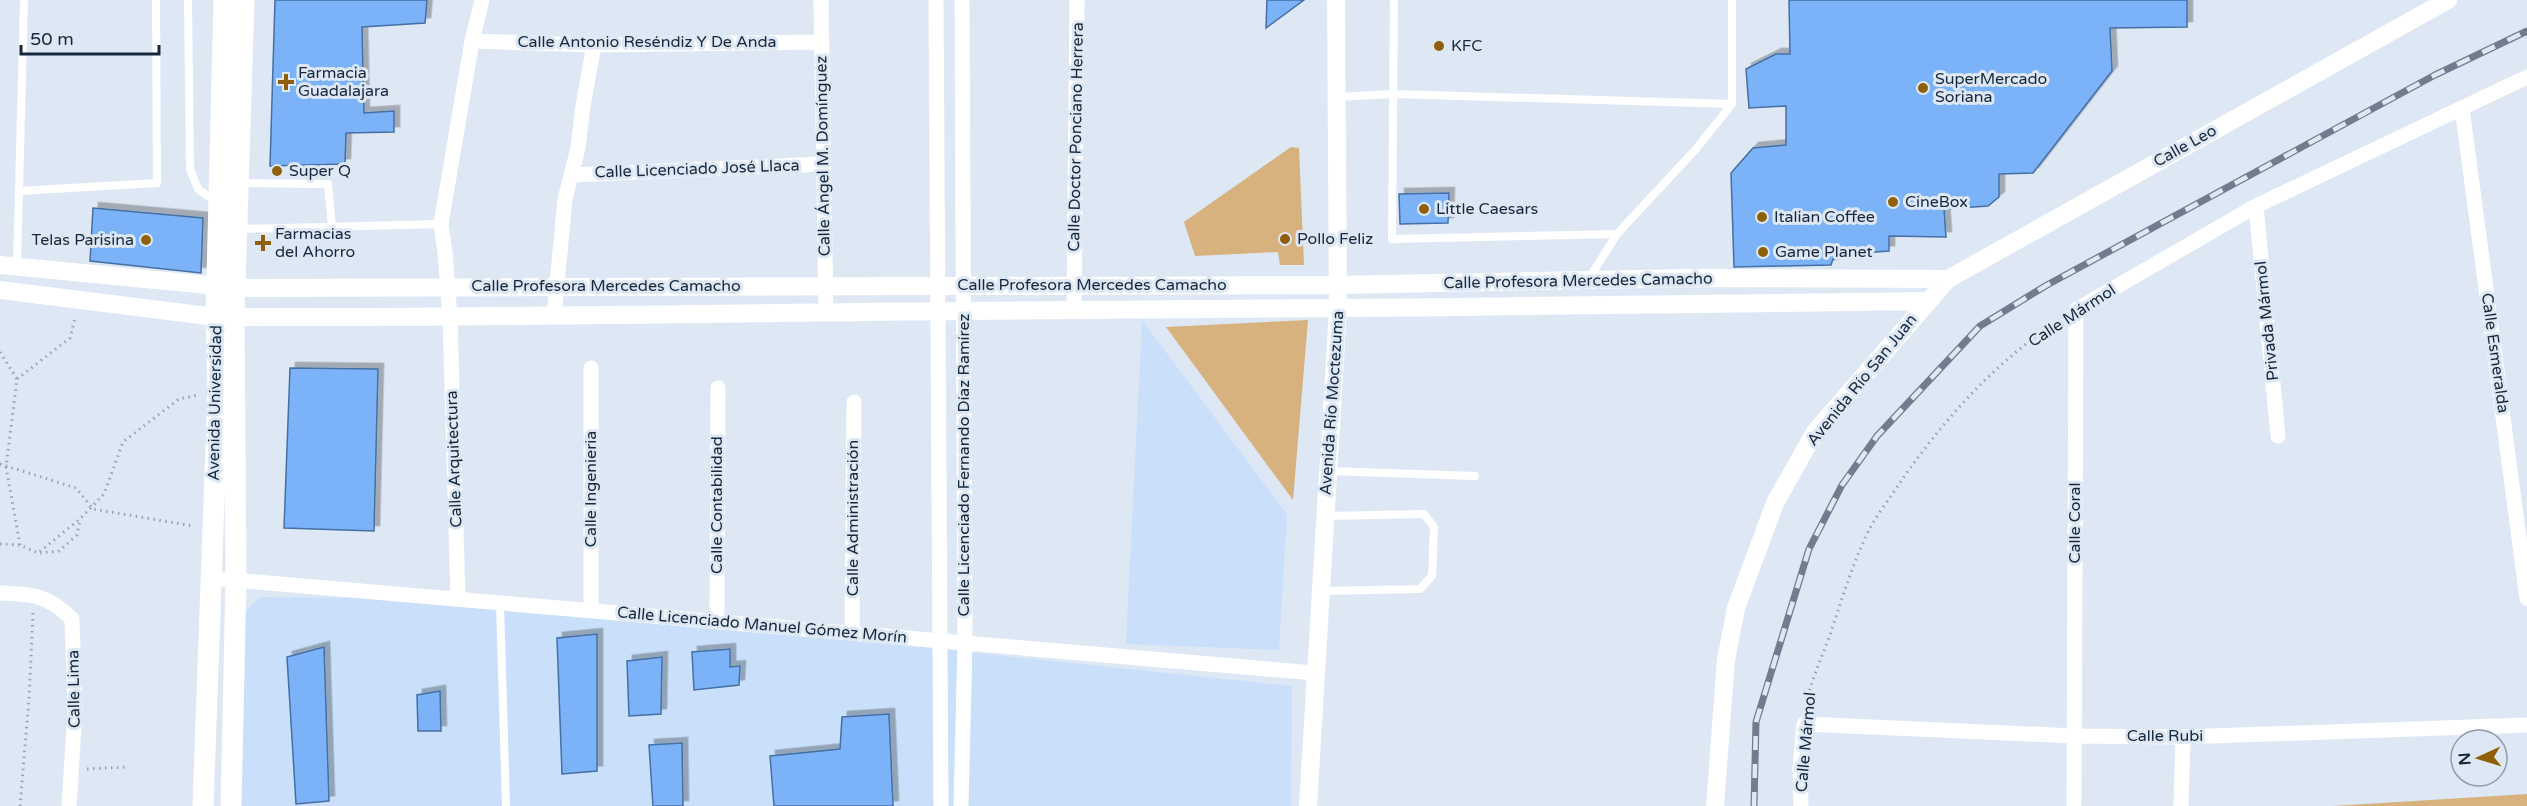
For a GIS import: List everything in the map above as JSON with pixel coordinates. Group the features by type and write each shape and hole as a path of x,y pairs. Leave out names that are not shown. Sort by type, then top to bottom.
{"main road":[{"name":"Avenida Universidad","path":"203,806 218,391 226,287 219,205 224,0"},
{"name":"Avenida Universidad","path":"226,287 239,229 243,0"},
{"name":"Avenida Universidad","path":"225,317 236,580 231,806"}],"street":[{"name":"Calle Arquitectura","path":"458,599 450,318 441,224 472,41 482,0"},
{"name":"Calle Ángel M. Domínguez","path":"821,0 826,312"},
{"name":"Calle Licenciado Fernando Díaz Ramírez","path":"936,0 941,806"},
{"name":"Calle Licenciado Fernando Díaz Ramírez","path":"961,806 965,643 962,0"},
{"name":"Calle Doctor Ponciano Herrera","path":"1074,310 1077,0"},
{"name":"Avenida Río Moctezuma","path":"1308,806 1314,673 1338,309 1336,0"},
{"name":"Calle Leo","path":"1928,301 1948,279 2448,0"},
{"name":"Calle Antonio Reséndiz Y De Anda","path":"472,41 594,45 821,42"},
{"path":"554,316 565,199 578,147 594,45"},
{"name":"Calle Mármol","path":"2076,310 2256,206 2527,77"},
{"name":"Calle Esmeralda","path":"2462,108 2527,598"},
{"name":"Calle Licenciado José Llaca","path":"572,175 823,164"},
{"name":"Privada Mármol","path":"2256,206 2278,436"},
{"name":"Calle Profesora Mercedes Camacho","path":"9,266 226,287 1338,285 1692,278 1948,279"},
{"path":"1692,278 1694,306"},
{"name":"Calle Profesora Mercedes Camacho","path":"0,290 225,317 450,318 826,312 1694,306 1928,301"},
{"name":"Avenida Río San Juan","path":"1715,806 1725,671 1736,608 1775,503 1815,432 1928,301"},
{"name":"Calle Coral","path":"2074,806 2076,310"},
{"name":"Calle Ingenieria","path":"591,368 591,610"},
{"name":"Calle Contabilidad","path":"717,621 718,388"},
{"name":"Calle Administración","path":"852,633 854,402"},
{"name":"Calle Licenciado Manuel Gómez Morín","path":"210,578 1314,673"},
{"name":"Calle Lima","path":"0,593 34,594 57,603 72,619 75,712 69,806"},
{"name":"Calle Mármol","path":"1801,806 1800,769 1804,724"},
{"name":"Calle Rubi","path":"1804,724 2075,736 2183,736 2527,725"},
{"path":"2181,806 2183,736"}],"lane":[{"path":"9,266 20,192 24,0"},
{"path":"20,192 157,183 156,0"},
{"path":"188,0 190,169 198,189 219,205"},
{"path":"1394,0 1392,238 1617,234"},
{"path":"1588,280 1617,234 1696,149 1732,104 1732,0"},
{"path":"1336,97 1393,94 1732,104"},
{"path":"240,183 328,184 332,227"},
{"path":"239,229 441,224"},
{"path":"1327,471 1475,476"},
{"path":"1320,591 1420,589 1432,576 1434,527 1424,514 1324,516"},
{"path":"500,603 506,806"}],"path":[{"path":"17,379 70,338 79,299"},
{"name":"Calle Mármol","path":"1804,724 1809,688 1845,590 1866,535 1886,503 1916,459 1969,397 2036,336 2076,310"},
{"path":"0,352 17,379 6,467 20,545"},
{"path":"38,553 80,519 104,494 123,442 179,399 218,391"},
{"path":"0,464 76,488 92,507 212,530"},
{"path":"0,544 20,545 38,553 59,551 78,535 80,519"},
{"path":"20,806 29,699 34,594"},
{"path":"73,770 126,767"}],"shaded area":[{"path":"1291,147 1299,148 1304,265 1280,265 1278,252 1195,256 1184,222"},
{"path":"1142,320 1287,514 1279,650 1126,644"},
{"path":"1308,320 1293,500 1166,327"},
{"path":"261,597 458,599 1292,686 1291,806 237,806 241,615"},
{"path":"2527,794 2527,806 2333,806"}],"building":[{"path":"275,0 427,0 425,23 362,27 364,113 394,111 394,132 346,133 345,164 270,166"},
{"path":"1267,0 1304,0 1266,28"},
{"name":"SuperMercado Soriana","path":"1789,0 2187,0 2187,27 2110,28 2112,71 2033,173 1999,174 1999,197 1988,206 1944,209 1946,237 1889,236 1889,251 1862,253 1860,257 1833,259 1831,265 1734,267 1731,173 1753,148 1786,145 1786,106 1749,108 1746,69 1776,54 1790,54"},
{"name":"Little Caesars","path":"1449,193 1448,223 1400,224 1399,194"},
{"name":"Telas Parisina","path":"93,208 203,218 201,273 90,261"},
{"path":"290,368 378,369 374,531 284,528"},
{"path":"597,634 597,771 562,774 557,638"},
{"path":"324,647 329,801 296,804 287,657"},
{"path":"730,649 730,667 740,666 739,685 694,690 692,652"},
{"path":"662,657 661,714 629,716 627,661"},
{"path":"440,691 441,731 418,731 417,695"},
{"path":"889,714 893,806 774,806 770,756 840,749 842,717"},
{"path":"682,743 683,806 653,806 649,745"}],"railway":[{"path":"1754,806 1756,722 1809,549 1842,485 1877,436 1980,326 2047,285 2435,75 2527,31"}],"place":[{"name":"KFC","path":"1439,46"},
{"name":"Farmacia Guadalajara","path":"286,82"},
{"name":"SuperMercado Soriana","path":"1923,88"},
{"name":"Super Q","path":"277,171"},
{"name":"CineBox","path":"1893,202"},
{"name":"Little Caesars","path":"1424,209"},
{"name":"Italian Coffee","path":"1762,217"},
{"name":"Pollo Feliz","path":"1285,239"},
{"name":"Telas Parisina","path":"146,240"},
{"name":"Farmacias del Ahorro","path":"263,243"},
{"name":"Game Planet","path":"1763,252"}]}
